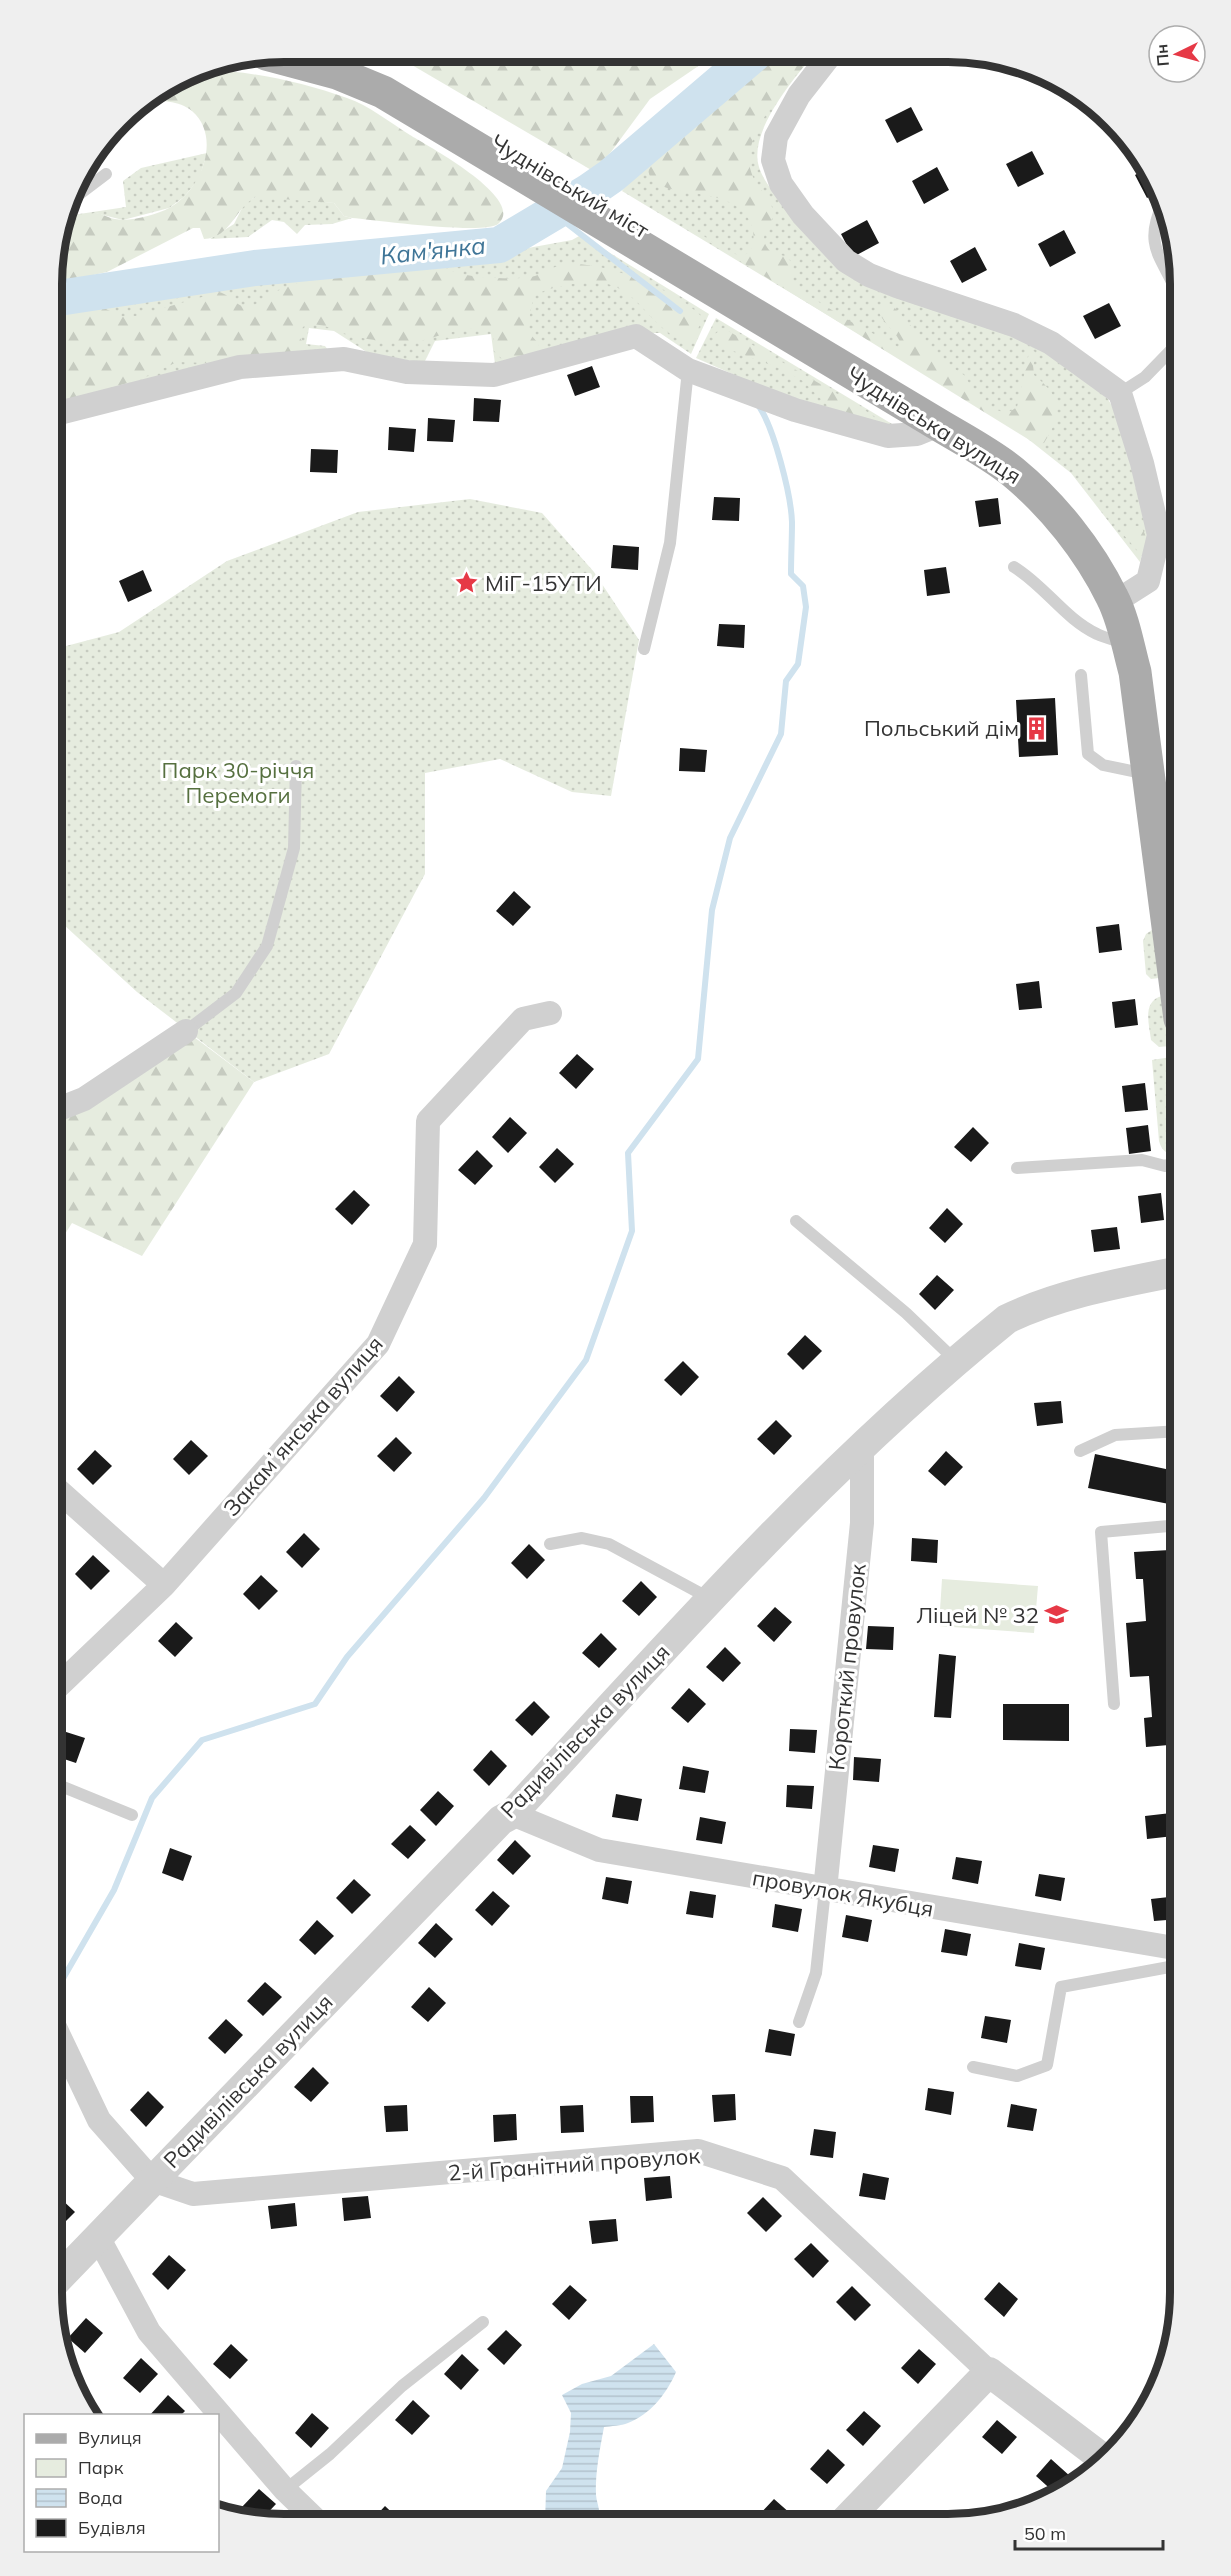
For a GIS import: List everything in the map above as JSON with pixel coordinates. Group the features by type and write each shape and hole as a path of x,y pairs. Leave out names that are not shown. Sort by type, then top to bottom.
{"main road":[{"path":"293,62 367,84 466,132"},
{"path":"350,62 372,70 466,132"},
{"name":"Чуднівський міст","path":"466,132 665,252"},
{"name":"Чуднівська вулиця","path":"665,252 1011,470 1040,496 1067,527 1138,622 1148,669 1170,846"},
{"name":"Чуднівська вулиця","path":"665,252 1009,450 1057,491 1110,563 1121,599 1135,672 1170,942"}],"street":[{"path":"825,62 799,96 776,137 773,160 780,184 811,224 839,255 869,274 931,299 1014,325 1051,343 1120,393 1142,463 1159,535 1148,581 1121,599"},
{"path":"62,412 240,367 344,359 407,372 494,375 636,336 688,370 795,410 888,436 917,434 939,425"},
{"path":"1159,535 1170,525"},
{"name":"Закамʼянська вулиця","path":"62,1682 164,1585 378,1344 425,1244 428,1121 523,1019 550,1013"},
{"path":"62,1108 84,1099 186,1031"},
{"name":"Радивілівська вулиця","path":"62,2275 501,1820 512,1814 710,1599 862,1444 956,1360 1007,1319 1036,1305 1071,1294 1170,1273"},
{"name":"Короткий провулок","path":"825,1890 862,1523 862,1444"},
{"path":"62,1494 164,1585"},
{"name":"провулок Якубця","path":"512,1814 599,1850 1170,1947"},
{"path":"62,2042 99,2120 152,2180"},
{"name":"2-й Гранітний провулок","path":"152,2180 193,2194 698,2151 782,2178 989,2372 1099,2455"},
{"path":"98,2237 149,2332 285,2490 309,2514"},
{"path":"852,2514 989,2372"}],"lane":[{"path":"80,194 106,174"},
{"path":"1158,213 1155,219 1153,247 1169,275"},
{"path":"1120,393 1145,376 1170,351"},
{"path":"644,649 670,543 688,370"},
{"path":"1014,567 1035,579 1071,616 1097,634 1128,645"},
{"path":"1081,675 1088,754 1103,765 1148,774"},
{"path":"186,1031 236,993 267,946 294,848 296,766"},
{"path":"1017,1168 1142,1160 1165,1166 1170,1164"},
{"path":"796,1221 906,1313 956,1360"},
{"path":"1080,1451 1115,1435 1170,1432"},
{"path":"1114,1704 1101,1532 1170,1526"},
{"path":"550,1544 582,1538 602,1541 710,1599"},
{"path":"62,1786 132,1815"},
{"path":"799,2022 816,1972 825,1890"},
{"path":"973,2067 1017,2076 1047,2065 1061,1988 1170,1967"},
{"path":"285,2490 330,2454 402,2386 483,2322"}],"green space":[{"path":"407,62 423,62 432,66 444,62 648,62 657,65 665,62 704,62 650,99 611,152 593,171"},
{"path":"748,62 808,62 774,107 760,138 757,153 759,167 767,184 822,252 836,264 978,320 1057,356 1108,399 1121,422 1149,530 1140,562 1071,473 1013,427 622,191 646,157 698,123 711,97 738,84"},
{"path":"749,62 807,62 782,92 761,123 750,154 752,175 770,202 773,213 764,240 772,253 785,256 794,264 790,280 793,286 898,347 901,344 899,339 881,317 878,307 882,303 891,304 945,363 964,375 976,394 994,409 1003,412 1017,407 1029,353 1034,351 1037,355 1033,365 1034,375 1050,391 1057,406 1055,422 1044,443 1036,444 688,229 694,229 729,252 744,255 752,247 753,230 745,213 730,203 712,197 660,185 650,177 649,164 652,156 663,145 697,124 712,96 734,86 744,75"},
{"path":"218,71 270,77 328,92 364,105 452,161 487,187 499,201 503,213 498,224 489,227 405,224 344,216 334,203 256,197 243,208 227,228 213,237 204,239 200,228 193,228 107,272 62,282 63,254 69,228 85,216 94,213 121,220 157,213 180,200 198,177 207,149 206,135 201,122 187,107 157,101 185,84"},
{"path":"207,153 199,179 184,197 169,208 123,220 95,213 76,226 69,228 72,215 126,207 123,181 141,168"},
{"path":"256,197 334,203 344,216 352,218 332,224 305,225 297,234 284,222 272,220 248,237 210,239 234,224 245,202"},
{"path":"581,235 709,314 691,354 660,333 646,333 495,364 491,334 435,341 424,363 370,354 334,331 309,328 306,344 325,346 328,350 62,407 62,308 167,290 190,291 227,277 265,272 276,259 287,255 305,266 363,263 399,249 468,255 572,240"},
{"path":"383,255 395,256 468,275 494,278 529,277 561,265 596,266 637,278 657,287 691,307 703,318 693,340 684,342 669,333 622,290 608,284 590,282 567,285 545,291 533,298 528,326 530,334 539,344 538,354 504,361 494,351 494,335 487,330 467,329 415,342 398,342 362,338 322,325 306,324 300,337 314,351 208,363 177,362 138,380 62,402 62,311 97,305 121,316 136,316 219,292 241,306 251,307 277,291 306,280 330,263 363,263"},
{"path":"716,318 897,427 893,431 755,384 696,358"},
{"path":"723,328 862,408 877,419 878,423 862,420 827,405 803,381 779,368 720,346 715,340 715,334"},
{"name":"Парк 30-річчя Перемоги","path":"470,499 542,513 594,572 639,640 611,796 572,792 500,759 425,773 425,874 329,1054 254,1082 137,992 62,923 62,647 119,632 227,561 358,512"},
{"path":"1130,526 1140,526 1145,534 1142,556 1122,533"},
{"path":"1152,930 1159,978 1151,979 1146,974 1143,941 1146,934"},
{"path":"1162,996 1169,1046 1159,1047 1151,1040 1148,1014 1152,1003"},
{"path":"186,1031 254,1082 142,1256 72,1223 62,1239 62,1105"},
{"path":"1170,1057 1170,1153 1164,1150 1159,1141 1152,1060"},
{"path":"942,1579 1038,1586 1034,1633 939,1626"}],"water":[{"path":"654,2344 676,2372 663,2395 644,2415 625,2424 604,2427 596,2478 599,2514 545,2514 546,2491 562,2468 570,2432 571,2413 562,2395 582,2384 611,2376"}],"building":[{"path":"911,107 923,130 897,143 885,120"},
{"path":"1032,151 1044,174 1018,187 1006,164"},
{"path":"937,167 949,190 924,204 912,181"},
{"path":"1140,172 1152,195 1147,198 1135,175"},
{"path":"867,220 879,243 853,257 841,234"},
{"path":"1064,230 1076,253 1050,267 1038,244"},
{"path":"975,247 987,270 962,283 950,261"},
{"path":"1109,303 1121,326 1095,339 1083,316"},
{"path":"592,366 600,387 575,396 567,375"},
{"path":"474,398 501,400 499,422 473,421"},
{"path":"428,418 455,420 453,442 427,441"},
{"path":"389,427 416,429 414,452 388,450"},
{"path":"311,449 338,450 337,473 310,472"},
{"path":"714,497 740,498 739,521 712,520"},
{"path":"998,498 1001,524 979,527 975,501"},
{"path":"613,545 639,547 638,570 611,568"},
{"path":"946,567 950,593 927,596 924,570"},
{"path":"143,570 152,591 128,602 119,581"},
{"path":"719,624 745,625 744,648 717,646"},
{"name":"Польський дім","path":"1055,698 1058,755 1019,757 1016,700"},
{"path":"680,748 707,750 705,772 679,771"},
{"path":"514,891 531,907 513,926 496,911"},
{"path":"1119,924 1122,950 1099,953 1096,927"},
{"path":"1039,981 1042,1008 1019,1010 1016,984"},
{"path":"1135,999 1138,1025 1115,1028 1112,1002"},
{"path":"577,1054 594,1069 576,1089 559,1073"},
{"path":"1145,1083 1148,1110 1125,1112 1122,1086"},
{"path":"510,1117 527,1133 508,1153 492,1137"},
{"path":"1148,1125 1151,1151 1129,1154 1126,1128"},
{"path":"973,1127 989,1143 971,1162 954,1147"},
{"path":"557,1148 574,1164 555,1183 539,1167"},
{"path":"477,1150 493,1166 475,1185 458,1170"},
{"path":"354,1190 370,1205 352,1225 335,1209"},
{"path":"1161,1193 1164,1220 1141,1223 1138,1196"},
{"path":"947,1208 963,1224 945,1243 929,1228"},
{"path":"1117,1227 1120,1249 1094,1252 1091,1230"},
{"path":"937,1275 954,1290 935,1310 919,1294"},
{"path":"805,1335 822,1351 803,1370 787,1354"},
{"path":"683,1361 699,1377 681,1396 664,1380"},
{"path":"399,1376 415,1392 397,1412 380,1396"},
{"path":"1061,1401 1063,1423 1037,1426 1034,1403"},
{"path":"776,1420 792,1436 774,1455 757,1439"},
{"path":"396,1437 412,1453 394,1472 377,1456"},
{"path":"191,1440 208,1456 189,1475 173,1459"},
{"path":"95,1450 112,1466 93,1485 77,1469"},
{"path":"946,1451 963,1467 945,1486 928,1471"},
{"path":"1095,1454 1170,1470 1170,1504 1088,1488"},
{"path":"304,1533 320,1549 302,1568 286,1552"},
{"path":"912,1538 938,1540 937,1563 911,1561"},
{"path":"529,1544 545,1560 527,1579 511,1563"},
{"path":"1170,1550 1170,1745 1146,1747 1144,1718 1152,1717 1149,1676 1130,1677 1126,1623 1146,1621 1143,1579 1136,1579 1134,1552"},
{"path":"93,1555 110,1571 91,1590 75,1574"},
{"path":"261,1575 278,1591 259,1610 243,1594"},
{"path":"641,1581 657,1597 639,1616 622,1601"},
{"path":"775,1607 792,1622 774,1642 757,1626"},
{"path":"176,1622 193,1638 175,1657 158,1641"},
{"path":"868,1626 894,1627 893,1650 866,1649"},
{"path":"601,1633 617,1649 599,1668 582,1653"},
{"path":"725,1647 741,1663 723,1682 706,1667"},
{"path":"939,1654 956,1656 951,1718 934,1717"},
{"path":"689,1688 706,1704 688,1723 671,1708"},
{"path":"534,1701 550,1717 532,1736 515,1720"},
{"path":"1003,1704 1069,1704 1069,1741 1003,1740"},
{"path":"790,1729 817,1730 815,1753 789,1751"},
{"path":"63,1731 85,1738 76,1763 62,1758"},
{"path":"491,1750 507,1766 489,1786 473,1770"},
{"path":"854,1757 881,1759 879,1782 853,1780"},
{"path":"683,1766 709,1771 705,1793 679,1789"},
{"path":"787,1785 814,1786 812,1809 786,1807"},
{"path":"438,1791 454,1806 436,1826 420,1810"},
{"path":"616,1794 642,1799 638,1821 612,1817"},
{"path":"1170,1813 1170,1836 1147,1839 1145,1816"},
{"path":"700,1817 726,1822 722,1844 696,1840"},
{"path":"410,1825 426,1840 408,1859 391,1844"},
{"path":"515,1840 531,1856 513,1875 497,1860"},
{"path":"873,1845 899,1849 895,1872 869,1867"},
{"path":"170,1848 192,1856 183,1881 162,1873"},
{"path":"956,1857 982,1861 978,1884 952,1879"},
{"path":"1039,1874 1065,1878 1061,1901 1035,1896"},
{"path":"606,1877 632,1881 628,1904 602,1899"},
{"path":"354,1879 371,1895 352,1914 336,1898"},
{"path":"493,1891 510,1906 492,1926 475,1910"},
{"path":"690,1891 716,1895 713,1918 686,1914"},
{"path":"1170,1897 1170,1920 1154,1921 1151,1899"},
{"path":"775,1904 802,1909 798,1932 772,1927"},
{"path":"846,1915 872,1920 868,1942 842,1937"},
{"path":"317,1920 334,1936 315,1955 299,1940"},
{"path":"436,1923 453,1939 435,1958 418,1943"},
{"path":"945,1929 971,1934 967,1956 941,1952"},
{"path":"1019,1943 1045,1948 1041,1970 1015,1966"},
{"path":"265,1982 282,1997 263,2016 247,2001"},
{"path":"429,1987 446,2003 428,2022 411,2007"},
{"path":"985,2016 1011,2020 1007,2043 981,2038"},
{"path":"226,2019 243,2035 225,2054 208,2038"},
{"path":"769,2029 795,2034 791,2056 765,2052"},
{"path":"313,2067 329,2083 311,2102 294,2087"},
{"path":"928,2088 954,2092 951,2115 925,2110"},
{"path":"148,2091 164,2107 146,2127 130,2110"},
{"path":"735,2094 736,2120 714,2122 712,2095"},
{"path":"630,2096 653,2096 654,2122 631,2123"},
{"path":"1011,2104 1037,2109 1033,2131 1007,2127"},
{"path":"407,2105 408,2131 386,2132 384,2106"},
{"path":"583,2105 584,2132 561,2133 560,2106"},
{"path":"516,2114 517,2140 494,2142 493,2115"},
{"path":"814,2129 836,2132 833,2158 810,2155"},
{"path":"863,2173 889,2178 885,2200 859,2196"},
{"path":"670,2176 672,2198 646,2201 644,2178"},
{"path":"368,2196 371,2218 344,2221 342,2198"},
{"path":"763,2197 782,2216 766,2232 747,2213"},
{"path":"62,2200 75,2212 62,2225"},
{"path":"295,2203 297,2226 271,2229 268,2206"},
{"path":"616,2219 618,2241 592,2244 589,2221"},
{"path":"811,2243 829,2261 813,2278 794,2259"},
{"path":"169,2255 186,2270 168,2290 152,2274"},
{"path":"999,2282 1018,2299 1004,2317 984,2299"},
{"path":"570,2285 587,2300 569,2320 552,2304"},
{"path":"852,2286 871,2305 855,2321 836,2302"},
{"path":"86,2318 103,2333 85,2353 68,2338"},
{"path":"506,2330 522,2345 504,2365 487,2349"},
{"path":"231,2344 248,2360 230,2379 213,2364"},
{"path":"919,2349 936,2364 918,2384 901,2368"},
{"path":"462,2354 479,2370 461,2390 444,2374"},
{"path":"141,2358 158,2374 140,2393 123,2378"},
{"path":"168,2395 185,2411 182,2414 151,2414"},
{"path":"413,2400 430,2416 412,2435 395,2420"},
{"path":"864,2411 881,2426 863,2446 846,2430"},
{"path":"312,2413 329,2428 311,2448 295,2433"},
{"path":"997,2420 1017,2437 1002,2454 982,2437"},
{"path":"828,2449 845,2465 827,2484 810,2469"},
{"path":"1051,2459 1071,2477 1051,2489 1036,2476"},
{"path":"259,2489 276,2504 267,2514 244,2511 241,2508"},
{"path":"774,2499 791,2514 760,2514"},
{"path":"385,2506 394,2514 378,2514"}],"waterway":[{"name":"Кам'янка","path":"62,297 255,268 499,245 611,176 745,62"},
{"path":"552,212 680,311"},
{"path":"62,1980 114,1890 152,1798 202,1740 315,1704 347,1657 484,1498 586,1360 632,1231 628,1153 698,1059 712,910 730,838 781,734 786,681 798,664 806,607 803,586 791,574 792,522 789,495 776,445 758,405"}],"place":[{"name":"МіГ-15УТИ","path":"467,583"},
{"name":"Польський дім","path":"1037,728"},
{"name":"Ліцей № 32","path":"1057,1615"}]}
